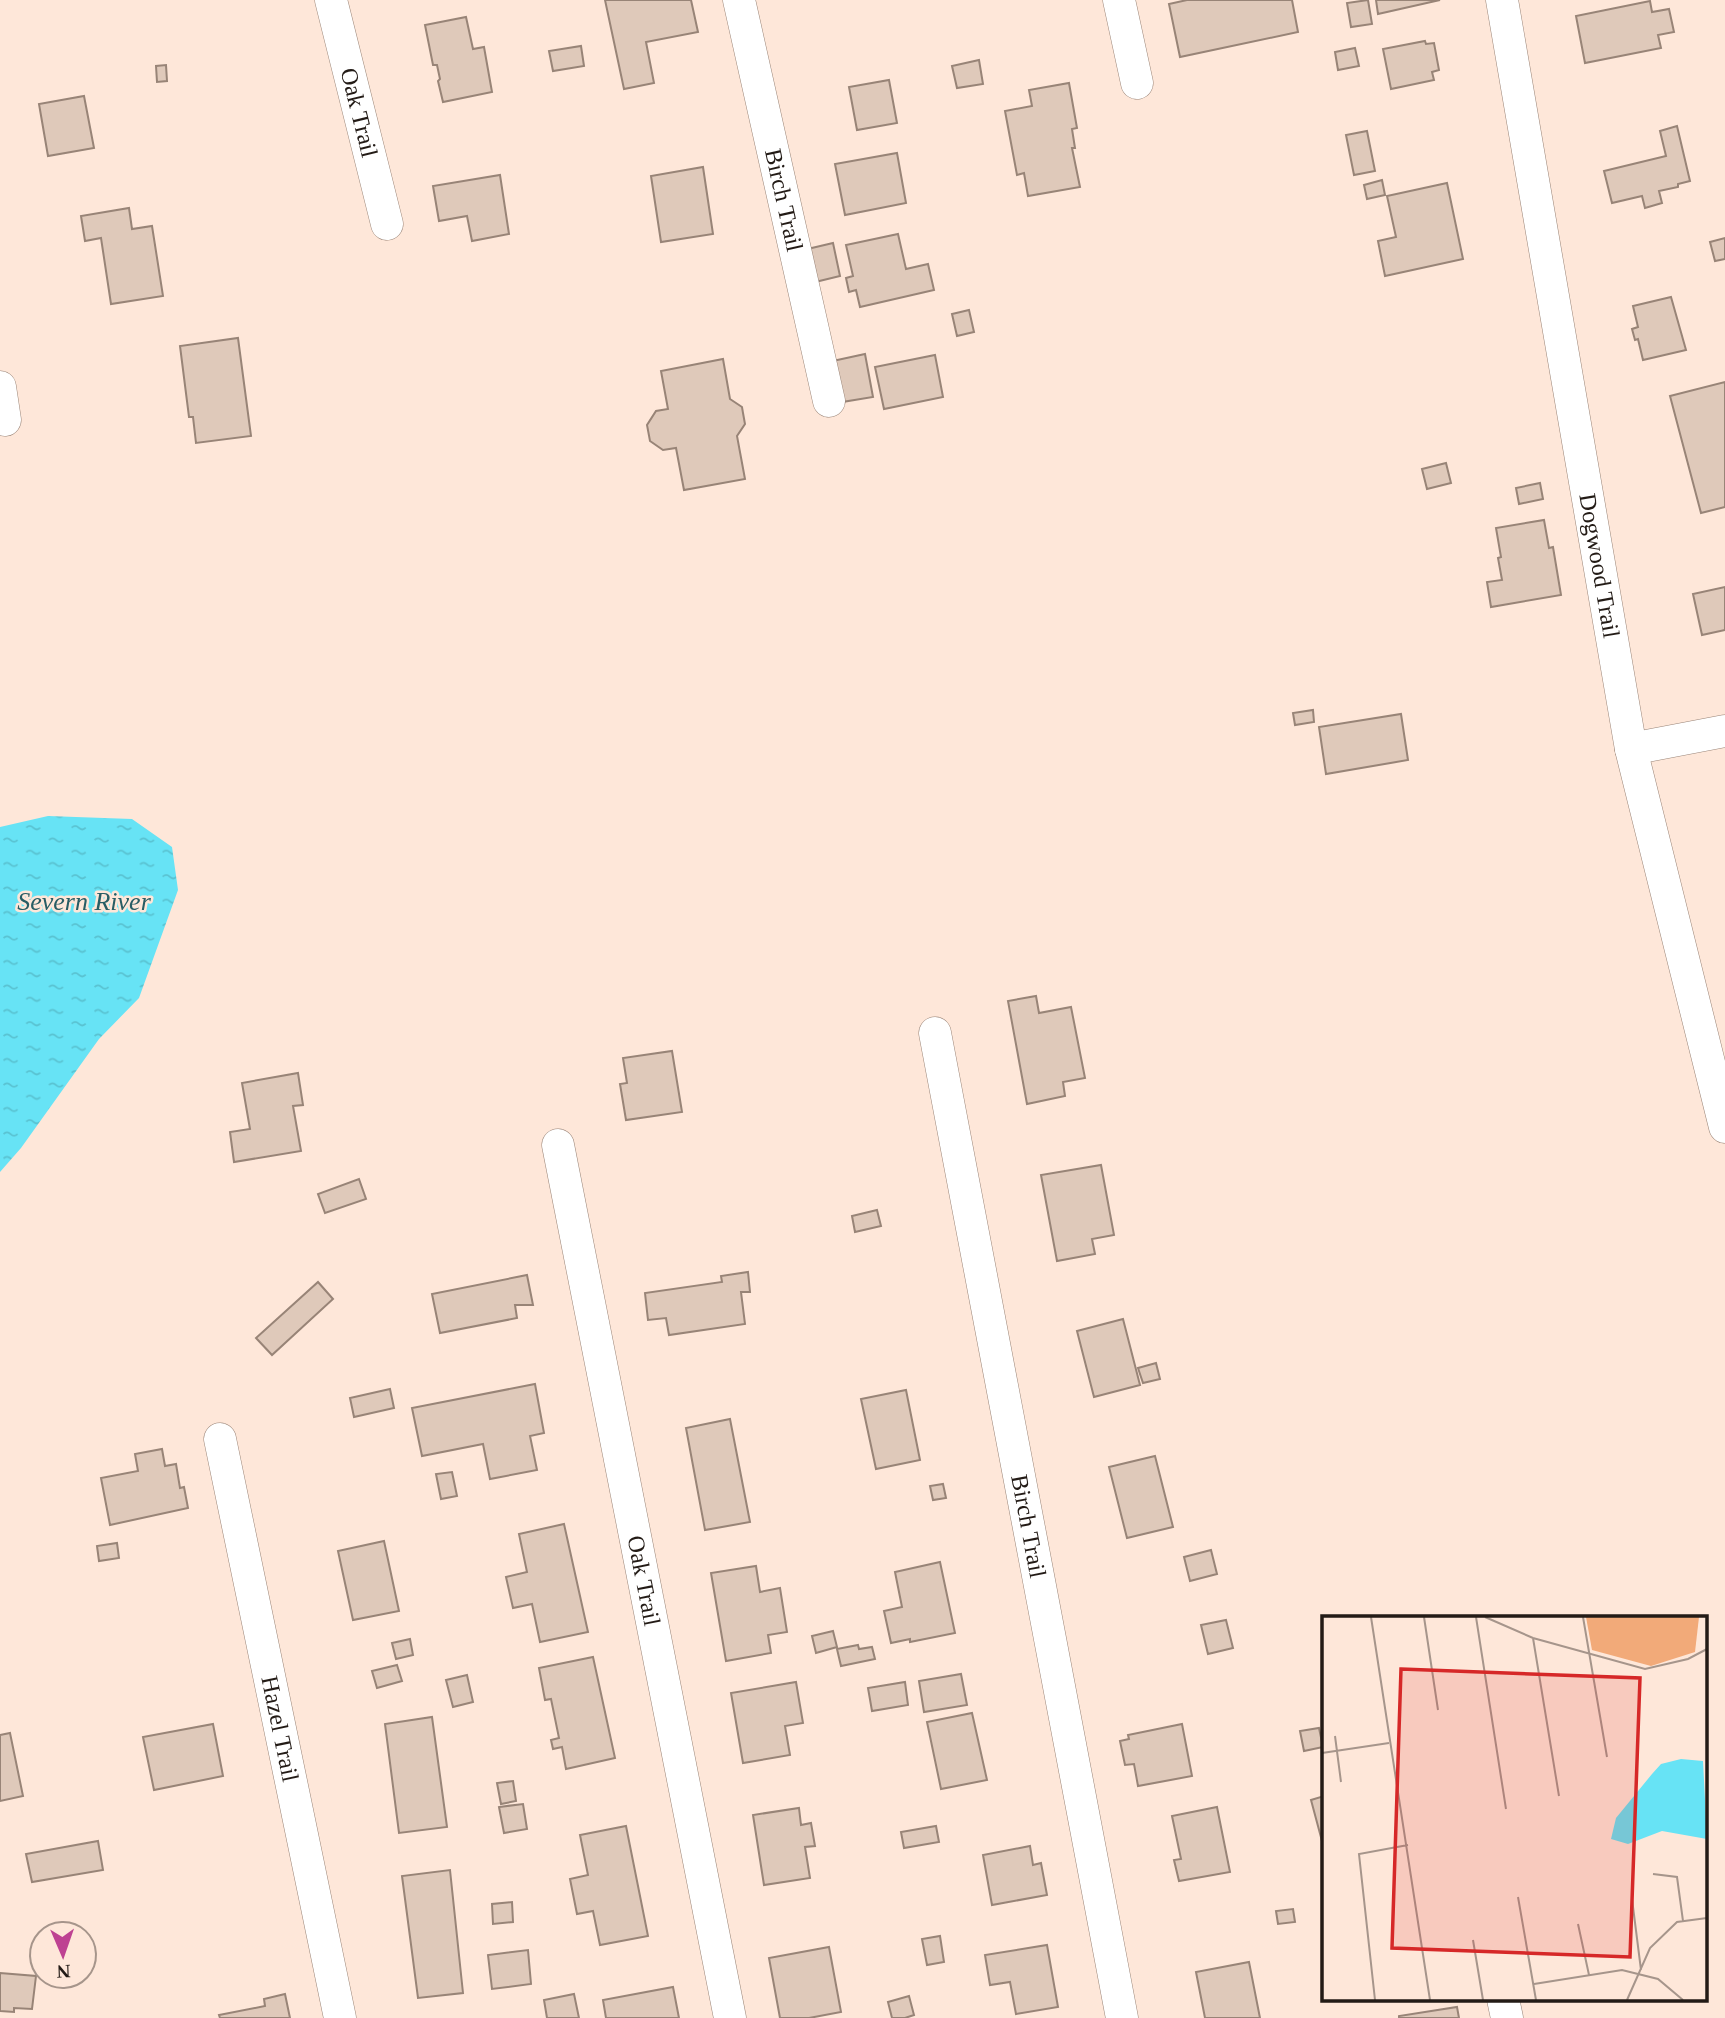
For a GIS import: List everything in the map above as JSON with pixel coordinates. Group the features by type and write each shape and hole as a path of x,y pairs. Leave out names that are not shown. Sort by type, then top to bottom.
{"street":[{"name":"Oak Trail","path":"331,0 387,225"},
{"name":"Birch Trail","path":"739,0 829,401"},
{"path":"1119,0 1137,83"},
{"name":"Dogwood Trail","path":"1502,0 1631,749 1725,1127"},
{"path":"0,387 5,420"},
{"path":"1631,749 1725,731"},
{"name":"Birch Trail","path":"935,1033 1122,2018"},
{"name":"Oak Trail","path":"558,1145 730,2018"},
{"name":"Hazel Trail","path":"220,1439 340,2018"},
{"path":"1503,2000 1507,2018"}],"water":[{"name":"Severn River","path":"48,816 132,819 172,847 178,890 139,998 99,1039 21,1148 0,1172 0,827"}],"building":[{"path":"605,0 691,0 698,32 646,42 654,83 624,89"},
{"path":"1187,0 1292,0 1298,32 1180,57 1169,4"},
{"path":"1368,0 1372,24 1351,27 1347,3"},
{"path":"1376,0 1440,0 1378,14"},
{"path":"1650,1 1652,12 1669,9 1674,32 1658,35 1661,48 1585,63 1576,16"},
{"path":"466,17 473,49 484,47 492,92 443,102 437,65 433,65 425,25"},
{"path":"1425,41 1426,44 1434,43 1439,70 1432,72 1434,80 1391,89 1383,49"},
{"path":"581,46 584,66 553,71 549,51"},
{"path":"1355,48 1359,66 1338,70 1335,52"},
{"path":"979,60 983,84 957,88 952,66"},
{"path":"166,65 167,81 157,82 156,66"},
{"path":"889,80 897,123 857,130 849,87"},
{"path":"1069,83 1077,128 1072,129 1075,148 1072,148 1080,187 1028,196 1024,173 1017,175 1005,111 1032,106 1029,90"},
{"path":"84,96 94,148 48,156 39,104"},
{"path":"1677,126 1690,181 1659,191 1662,203 1645,208 1642,196 1612,203 1604,171 1666,156 1660,131"},
{"path":"1367,131 1375,171 1354,175 1346,135"},
{"path":"897,153 906,203 845,215 835,164"},
{"path":"703,167 713,234 661,242 651,176"},
{"path":"500,175 509,234 472,241 467,216 439,221 433,186"},
{"path":"1382,180 1385,195 1367,199 1364,185"},
{"path":"1447,183 1463,259 1385,276 1378,241 1396,237 1387,196"},
{"path":"129,208 132,229 152,226 163,296 111,304 101,238 85,241 81,216"},
{"path":"898,234 906,269 928,264 934,290 860,307 856,290 849,292 846,278 853,276 846,245"},
{"path":"1725,238 1725,259 1715,261 1710,242"},
{"path":"833,243 840,276 807,284 799,251"},
{"path":"1671,297 1686,350 1643,360 1638,339 1635,340 1632,329 1638,327 1633,306"},
{"path":"969,310 974,332 957,336 952,314"},
{"path":"238,338 251,436 196,443 193,417 189,417 180,346"},
{"path":"865,354 873,397 836,403 828,362"},
{"path":"935,355 943,397 884,409 875,367"},
{"path":"723,359 730,399 742,407 745,424 737,436 745,479 684,490 676,448 663,450 650,441 647,425 656,411 668,409 661,371"},
{"path":"1725,382 1725,507 1701,513 1670,396"},
{"path":"1446,463 1451,483 1427,489 1422,469"},
{"path":"1540,483 1543,499 1519,504 1516,488"},
{"path":"1544,520 1549,548 1553,547 1561,595 1491,607 1487,582 1502,580 1496,528"},
{"path":"1725,587 1725,630 1702,635 1693,594"},
{"path":"1313,710 1314,722 1295,725 1293,713"},
{"path":"1401,714 1408,760 1326,774 1319,727"},
{"path":"1036,996 1039,1013 1071,1007 1085,1078 1063,1082 1065,1096 1027,1104 1008,1001"},
{"path":"672,1051 682,1112 626,1120 620,1084 627,1083 623,1058"},
{"path":"298,1073 303,1105 293,1106 301,1151 234,1162 230,1132 250,1129 242,1083"},
{"path":"1101,1165 1114,1235 1092,1239 1095,1254 1057,1261 1041,1175"},
{"path":"359,1179 366,1199 325,1213 318,1194"},
{"path":"877,1210 881,1226 855,1232 852,1216"},
{"path":"748,1272 750,1292 741,1292 745,1324 669,1335 666,1318 648,1320 645,1293 722,1282 721,1276"},
{"path":"527,1275 533,1305 515,1305 517,1318 440,1333 432,1294"},
{"path":"318,1282 333,1299 272,1355 256,1338"},
{"path":"1123,1319 1140,1385 1094,1397 1077,1331"},
{"path":"1156,1363 1160,1379 1143,1383 1138,1368"},
{"path":"535,1384 544,1433 530,1436 537,1470 490,1479 483,1444 422,1456 412,1408"},
{"path":"390,1389 394,1408 354,1417 350,1398"},
{"path":"906,1390 920,1460 876,1469 861,1399"},
{"path":"730,1419 750,1522 705,1530 686,1428"},
{"path":"162,1449 165,1466 176,1464 180,1488 184,1487 188,1508 110,1525 101,1478 138,1471 135,1454"},
{"path":"1155,1456 1173,1527 1127,1538 1109,1467"},
{"path":"452,1472 457,1496 441,1499 436,1474"},
{"path":"943,1484 946,1498 933,1500 930,1486"},
{"path":"564,1524 588,1632 540,1642 532,1604 513,1608 506,1577 527,1572 519,1534"},
{"path":"384,1541 399,1611 353,1620 338,1551"},
{"path":"117,1543 119,1558 99,1561 97,1546"},
{"path":"1211,1550 1217,1574 1190,1581 1184,1557"},
{"path":"940,1562 955,1633 891,1643 884,1611 902,1607 895,1572"},
{"path":"756,1566 760,1592 780,1588 787,1632 768,1635 771,1653 726,1661 711,1573"},
{"path":"1226,1620 1233,1648 1208,1654 1201,1625"},
{"path":"833,1631 837,1647 816,1653 812,1636"},
{"path":"410,1639 413,1655 396,1659 392,1643"},
{"path":"858,1645 859,1649 872,1647 875,1659 841,1666 837,1649"},
{"path":"593,1657 615,1758 566,1769 562,1747 553,1749 551,1740 559,1738 551,1699 545,1700 539,1668"},
{"path":"397,1665 402,1681 377,1688 372,1671"},
{"path":"961,1674 967,1705 924,1712 919,1681"},
{"path":"467,1675 473,1702 453,1707 446,1680"},
{"path":"796,1682 803,1723 785,1726 790,1755 743,1763 731,1693"},
{"path":"905,1682 908,1705 872,1711 868,1688"},
{"path":"972,1713 987,1780 941,1789 927,1722"},
{"path":"432,1717 447,1827 399,1833 385,1724"},
{"path":"213,1724 223,1776 154,1790 143,1737"},
{"path":"1182,1724 1192,1776 1138,1786 1134,1764 1125,1765 1120,1741 1129,1739 1128,1735"},
{"path":"1319,1728 1322,1747 1304,1751 1300,1731"},
{"path":"10,1733 23,1796 0,1801 0,1735"},
{"path":"513,1781 516,1801 501,1804 497,1783"},
{"path":"1322,1797 1322,1841 1311,1800"},
{"path":"523,1804 527,1829 504,1833 499,1807"},
{"path":"1217,1807 1230,1872 1179,1881 1174,1860 1181,1859 1172,1816"},
{"path":"799,1808 801,1825 811,1823 815,1846 805,1847 810,1878 764,1885 753,1815"},
{"path":"626,1826 648,1936 600,1945 593,1911 577,1914 570,1879 588,1875 580,1835"},
{"path":"936,1826 939,1842 904,1848 901,1832"},
{"path":"98,1841 103,1870 32,1882 26,1854"},
{"path":"1030,1846 1033,1865 1041,1863 1047,1895 992,1905 983,1855"},
{"path":"450,1870 463,1993 418,1998 402,1876"},
{"path":"512,1902 513,1922 493,1924 492,1904"},
{"path":"1293,1909 1295,1922 1278,1924 1276,1911"},
{"path":"940,1936 944,1962 927,1965 922,1939"},
{"path":"1047,1945 1058,2007 1016,2014 1010,1982 990,1985 985,1955"},
{"path":"829,1947 841,2012 809,2018 780,2018 769,1958"},
{"path":"528,1950 531,1984 492,1989 488,1955"},
{"path":"1249,1962 1260,2018 1205,2018 1196,1972"},
{"path":"0,1973 28,1975 28,1990 34,1990 32,2009 14,2008 14,2012 0,2011"},
{"path":"673,1987 679,2018 606,2018 603,2000"},
{"path":"285,1994 290,2018 220,2018 219,2015 265,2006 264,1999"},
{"path":"574,1994 579,2018 547,2018 544,2000"},
{"path":"909,1996 914,2015 892,2018 888,2002"},
{"path":"1457,2007 1459,2018 1399,2018 1399,2016"}]}
